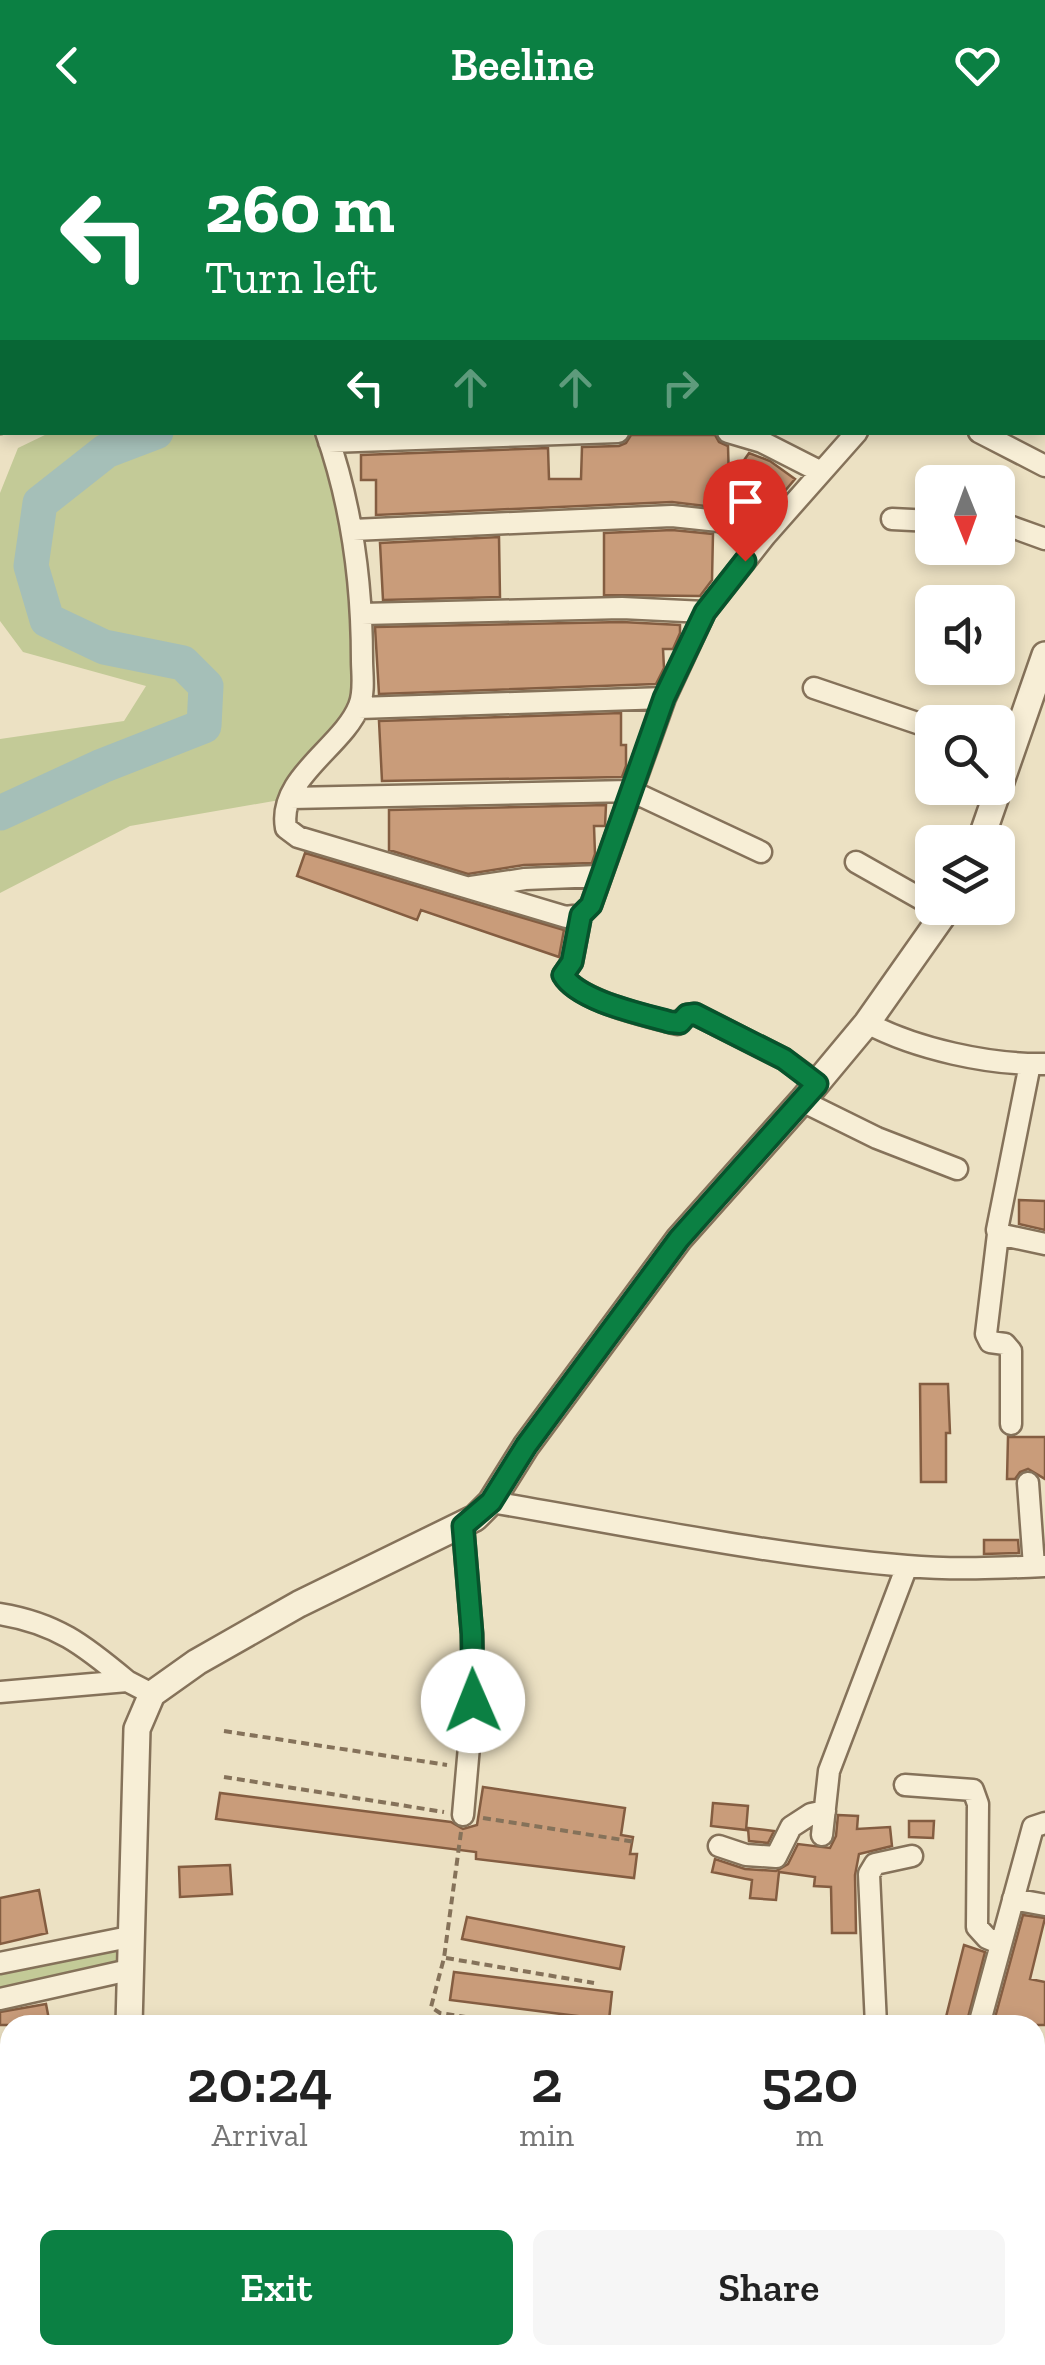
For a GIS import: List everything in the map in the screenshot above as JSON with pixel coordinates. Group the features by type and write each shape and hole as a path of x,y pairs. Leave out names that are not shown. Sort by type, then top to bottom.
{"street":[{"path":"465,435 328,438 353,530 362,614 362,697 359,708 290,798 284,824 298,837 557,916 581,915"},
{"path":"738,435 762,442 821,472"},
{"path":"854,435 765,536 705,612 664,698 591,905 581,915 572,962 563,975 575,988 632,1011 676,1024 695,1014 784,1059 809,1092 877,1138 957,1169"},
{"path":"985,435 1045,466"},
{"path":"353,530 672,516 719,521 765,536"},
{"path":"892,519 915,520"},
{"path":"1015,528 1045,538"},
{"path":"362,614 622,608 705,612"},
{"path":"1015,729 1045,655"},
{"path":"814,688 915,722"},
{"path":"359,708 664,698"},
{"path":"290,798 631,791 760,852"},
{"path":"856,862 915,894"},
{"path":"466,888 525,879 599,876"},
{"path":"129,2015 136,1729 152,1694 197,1662 299,1604 463,1526 491,1502 537,1430 679,1239 867,1023 929,925"},
{"path":"867,1023 914,1045 1040,1060 997,1221 986,1334 990,1342 1005,1344 1011,1350 1011,1424"},
{"path":"998,1234 1045,1244"},
{"path":"491,1502 906,1566 1040,1566 1028,1483"},
{"path":"463,1526 473,1701 463,1815"},
{"path":"822,1835 829,1772 906,1566"},
{"path":"0,1614 49,1624 152,1694"},
{"path":"0,1692 127,1680"},
{"path":"905,1785 974,1790 978,1804 978,1927 987,1938 1000,1944"},
{"path":"720,1846 746,1855 776,1858 790,1827 811,1814 825,1811"},
{"path":"982,2015 1033,1827 1045,1823"},
{"path":"875,2015 868,1874 876,1864 912,1856"},
{"path":"1013,1898 1045,1905"},
{"path":"0,1963 130,1937"},
{"path":"0,1999 130,1970"}],"path":[{"path":"224,1731 466,1768"},
{"path":"224,1777 636,1842"},
{"path":"460,2015 433,2010 432,2001 444,1958 463,1815"},
{"path":"444,1958 594,1983"}],"green space":[{"path":"45,435 327,435 341,477 361,698 291,798 130,826 0,893 0,739 124,721 146,686 23,652 0,621 0,493 18,448"},
{"path":"129,1937 129,1970 0,1999 0,1963"}],"building":[{"path":"631,435 715,435 728,446 729,482 749,453 770,461 795,479 762,518 721,494 722,508 672,502 376,515 376,480 361,480 361,455 548,448 549,479 581,479 582,447 619,446"},
{"path":"672,530 713,534 712,580 700,596 604,595 604,533"},
{"path":"499,537 500,597 383,600 380,543"},
{"path":"622,622 680,625 673,649 663,649 664,668 656,684 379,694 375,627"},
{"path":"621,713 621,745 626,745 622,777 382,781 379,721"},
{"path":"606,805 605,826 594,826 592,863 524,865 468,874 389,850 389,810"},
{"path":"305,853 564,930 559,957 421,910 417,920 297,876"},
{"path":"1019,1200 1045,1201 1045,1230 1019,1224"},
{"path":"920,1384 948,1384 946,1482 921,1482"},
{"path":"1008,1437 1045,1437 1045,1479 1028,1469 1015,1479 1007,1479"},
{"path":"984,1540 1018,1540 1019,1553 984,1554"},
{"path":"483,1787 625,1808 621,1835 633,1837 630,1854 637,1854 634,1878 476,1859 476,1852 216,1819 220,1793 451,1822 463,1829 477,1825"},
{"path":"713,1803 748,1806 746,1830 711,1826"},
{"path":"838,1815 858,1816 857,1829 890,1827 892,1846 859,1854 855,1875 856,1933 832,1933 831,1887 814,1886 815,1877 779,1872 776,1900 750,1898 752,1880 712,1872 715,1859 745,1869 776,1871 788,1864 798,1844 830,1848 836,1836"},
{"path":"909,1821 934,1821 933,1838 909,1837"},
{"path":"748,1828 774,1831 768,1843 749,1841"},
{"path":"230,1865 232,1894 180,1897 179,1867"},
{"path":"39,1890 47,1933 0,1944 0,1898"},
{"path":"1023,1915 1045,1918 1030,1979 1045,1982 1045,2015 996,2015"},
{"path":"467,1917 624,1947 620,1969 462,1939"},
{"path":"964,1945 985,1952 969,2015 946,2015"},
{"path":"454,1972 612,1992 610,2015 569,2015 450,2000"},
{"path":"46,2004 48,2015 0,2015"}],"waterway":[{"path":"0,813 102,766 204,726 206,686 183,663 104,647 47,620 31,566 40,503 106,451 148,435"}],"route":[{"path":"473,1701 463,1526 491,1502 526,1446 679,1239 817,1084 784,1059 695,1014 690,1013 676,1024 589,996 563,975 572,962 581,915 591,905 664,698 705,612 745,561"}]}
